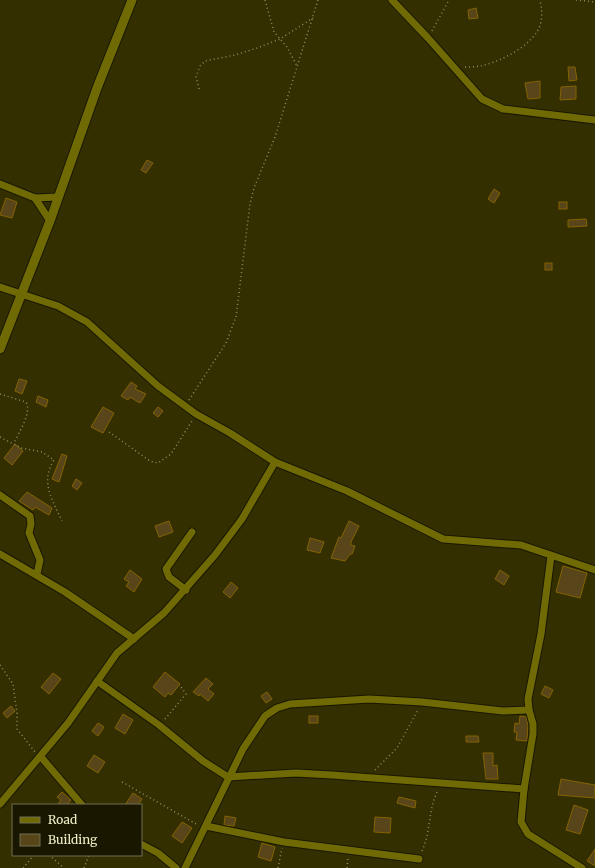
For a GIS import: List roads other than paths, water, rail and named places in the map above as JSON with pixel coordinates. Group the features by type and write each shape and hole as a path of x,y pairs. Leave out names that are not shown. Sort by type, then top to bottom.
{"street":[{"path":"0,349 50,221 97,88 132,0"},
{"path":"392,0 482,99 503,109 595,120"},
{"path":"0,184 35,198 58,197"},
{"path":"35,198 50,221"},
{"path":"0,288 21,293 58,306 87,322 158,386 186,405 196,414 230,433 275,462 347,491 443,539 520,545 595,570"},
{"path":"0,804 68,723 117,653 164,613 186,590 242,520 275,462"},
{"path":"0,495 30,516 31,524 29,534 40,560 37,574"},
{"path":"186,590 169,578 166,569 192,532"},
{"path":"0,554 37,574 134,639"},
{"path":"551,556 541,634 528,699 533,724 533,734 524,789 521,822 523,829 528,834 582,868"},
{"path":"97,681 159,725 203,761 228,777 296,773 442,782 524,789"},
{"path":"185,868 228,777 254,731 265,716 277,708 290,704 369,699 422,702 497,710 529,710"},
{"path":"41,757 81,804"},
{"path":"205,828 284,842 419,859"},
{"path":"142,845 158,853 176,868"}]}
